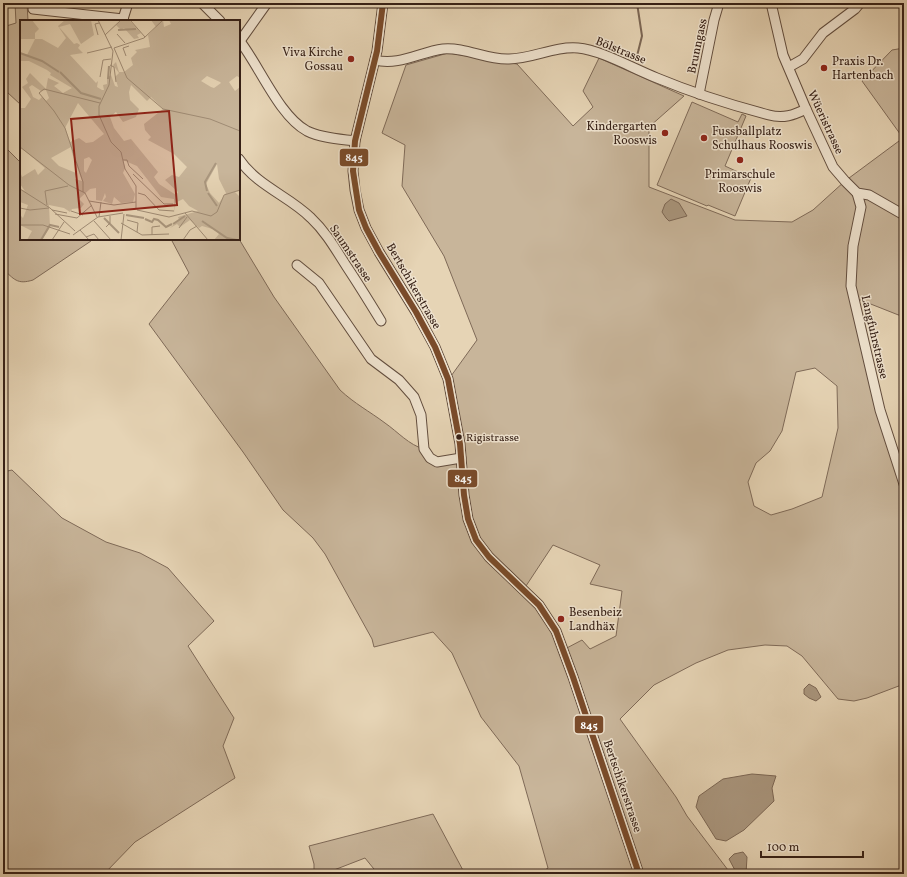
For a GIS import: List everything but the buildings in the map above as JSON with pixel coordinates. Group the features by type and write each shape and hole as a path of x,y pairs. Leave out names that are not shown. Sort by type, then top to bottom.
{"street":[{"path":"33,10 123,20 128,3"},
{"path":"202,3 219,20"},
{"path":"267,3 240,40 290,118 306,130 320,136 355,141"},
{"name":"Bertschikerstrasse","path":"383,3 375,60 355,141 353,171 359,210 366,228 379,252 416,312 435,347 448,379 458,426 464,496 468,519 476,540 489,557 539,605 556,631 639,874"},
{"name":"Brunngass","path":"700,94 714,20 719,3"},
{"name":"Wüeristrasse","path":"771,3 781,46 788,67 834,167 845,182 857,193 869,195 904,215"},
{"path":"788,67 803,59 817,40 826,31 860,3"},
{"name":"Bölstrasse","path":"375,60 387,62 396,61 435,51 450,49 492,58 513,59 561,49 582,48 700,94 772,116 790,116 806,109"},
{"name":"Saumstrasse","path":"240,160 251,174 311,218 328,236 381,321"},
{"name":"Langfuhrstrasse","path":"857,193 861,206 860,220 853,246 851,286 880,410 904,484"},
{"path":"296,265 319,283 371,359 399,380 414,397 421,415 424,449 430,458 438,462 461,458"}],"shaded area":[{"path":"15,3 27,3 28,20 20,20 20,104 7,92 3,95 3,27 16,23"},
{"path":"904,48 904,310 901,316 858,299 854,299 904,484 904,684 867,698 854,701 838,699 802,656 787,646 765,645 728,650 696,663 654,685 620,719 676,797 687,816 731,874 539,874 548,868 519,766 481,717 452,653 433,632 374,647 372,639 325,554 313,538 283,510 243,452 149,324 189,273 172,240 240,240 274,297 340,390 408,441 424,449 430,458 461,458 446,383 477,340 444,256 402,186 405,145 382,133 406,65 448,53 517,64 573,126 593,107 583,91 599,58 684,96 649,127 649,187 735,220 792,222 813,210 845,181 903,138 862,81 892,50","holes":["815,368 837,386 838,428 822,497 792,509 771,515 754,506 748,482 756,463 770,451 782,431 796,372","553,545 600,565 590,584 622,591 616,636 590,649 582,640 563,650 524,589"]},
{"name":"Fussballplatz Schulhaus Rooswis","path":"692,102 738,122 742,114 746,116 725,166 751,178 735,216 657,185"},
{"path":"3,145 20,162 20,240 91,241 33,280 23,282 16,280 3,269"},
{"path":"671,199 679,203 687,216 669,221 666,218 662,212 665,204"},
{"path":"12,470 62,518 106,542 140,553 168,568 214,621 188,646 234,718 223,746 235,778 135,842 104,874 3,874 3,472"},
{"path":"809,684 816,688 821,697 816,701 804,694 804,689"},
{"path":"752,774 776,776 772,788 774,801 744,830 726,841 716,839 696,807 699,796 723,779"},
{"path":"433,814 465,874 378,874 365,858 334,870 335,874 314,874 314,864 309,846"},
{"path":"743,852 747,857 746,874 737,874 729,859 734,854"}],"waterway":[{"path":"637,3 642,36 637,56"}],"transit line":[{"name":"845","path":"383,3 377,51 355,141 353,171 359,210 366,228 379,252 416,312 435,347 448,379 460,444 464,495 468,519 476,540 489,557 539,605 556,631 573,677 639,874"}],"place":[{"name":"Viva Kirche Gossau","path":"351,59"},
{"name":"Praxis Dr. Hartenbach","path":"824,68"},
{"name":"Kindergarten Rooswis","path":"665,133"},
{"name":"Fussballplatz Schulhaus Rooswis","path":"704,138"},
{"name":"Primarschule Rooswis","path":"740,160"},
{"name":"Rigistrasse","path":"459,437"},
{"name":"Besenbeiz Landhäx","path":"561,619"}]}
